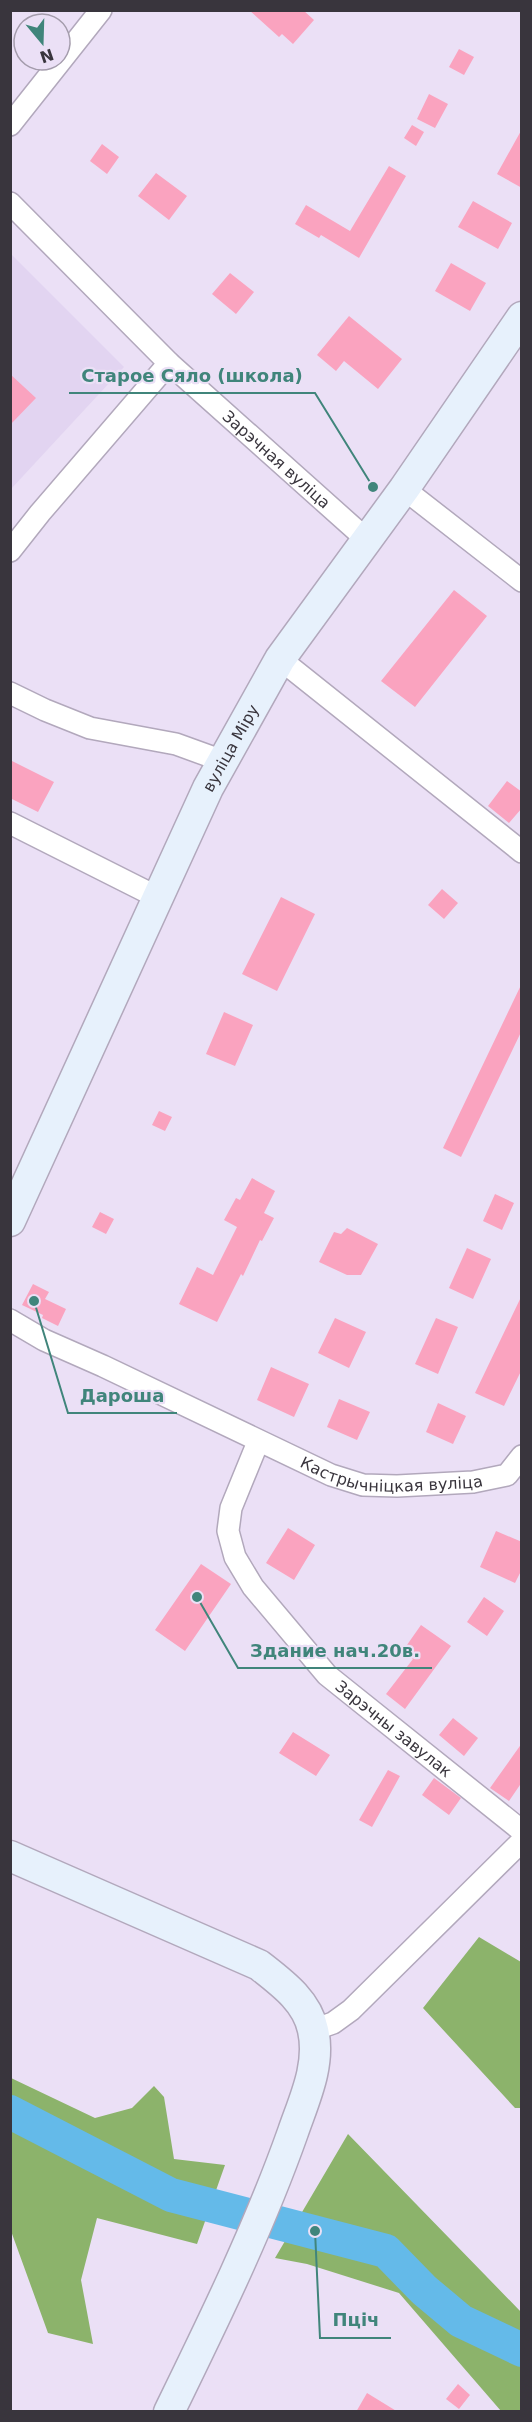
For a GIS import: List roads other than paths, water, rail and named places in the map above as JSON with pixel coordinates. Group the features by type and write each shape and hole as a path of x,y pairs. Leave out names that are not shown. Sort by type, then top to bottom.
{"street":[{"path":"10,125 101,10"},
{"name":"Зарэчная вуліца","path":"10,203 169,363 366,539"},
{"name":"вуліца Міру","path":"10,1221 208,788 280,659 404,489 522,317"},
{"path":"10,551 169,363"},
{"path":"404,489 522,581"},
{"path":"280,659 522,852"},
{"path":"10,693 90,728 176,744 223,761"},
{"path":"10,824 159,898"},
{"path":"10,1320 44,1340 103,1366 258,1442"},
{"name":"Кастрычніцкая вуліца","path":"258,1442 331,1475 363,1485 397,1486 473,1482 507,1475 522,1456"},
{"name":"Зарэчны завулак","path":"258,1442 231,1508 228,1531 235,1557 253,1587 327,1675 522,1831"},
{"path":"313,2030 333,2022 351,2010 522,1841"},
{"path":"10,1856 259,1965 286,1986 305,2009 313,2030 315,2055 311,2078 275,2181 242,2258 169,2412"}],"waterway":[{"path":"10,2112 171,2195 386,2251 424,2290 461,2321 522,2350"}],"place":[{"name":"Старое Сяло (школа)","path":"373,487"},
{"name":"Дароша","path":"34,1301"},
{"name":"Здание нач.20в.","path":"197,1597"},
{"name":"Пціч","path":"315,2231"}]}
